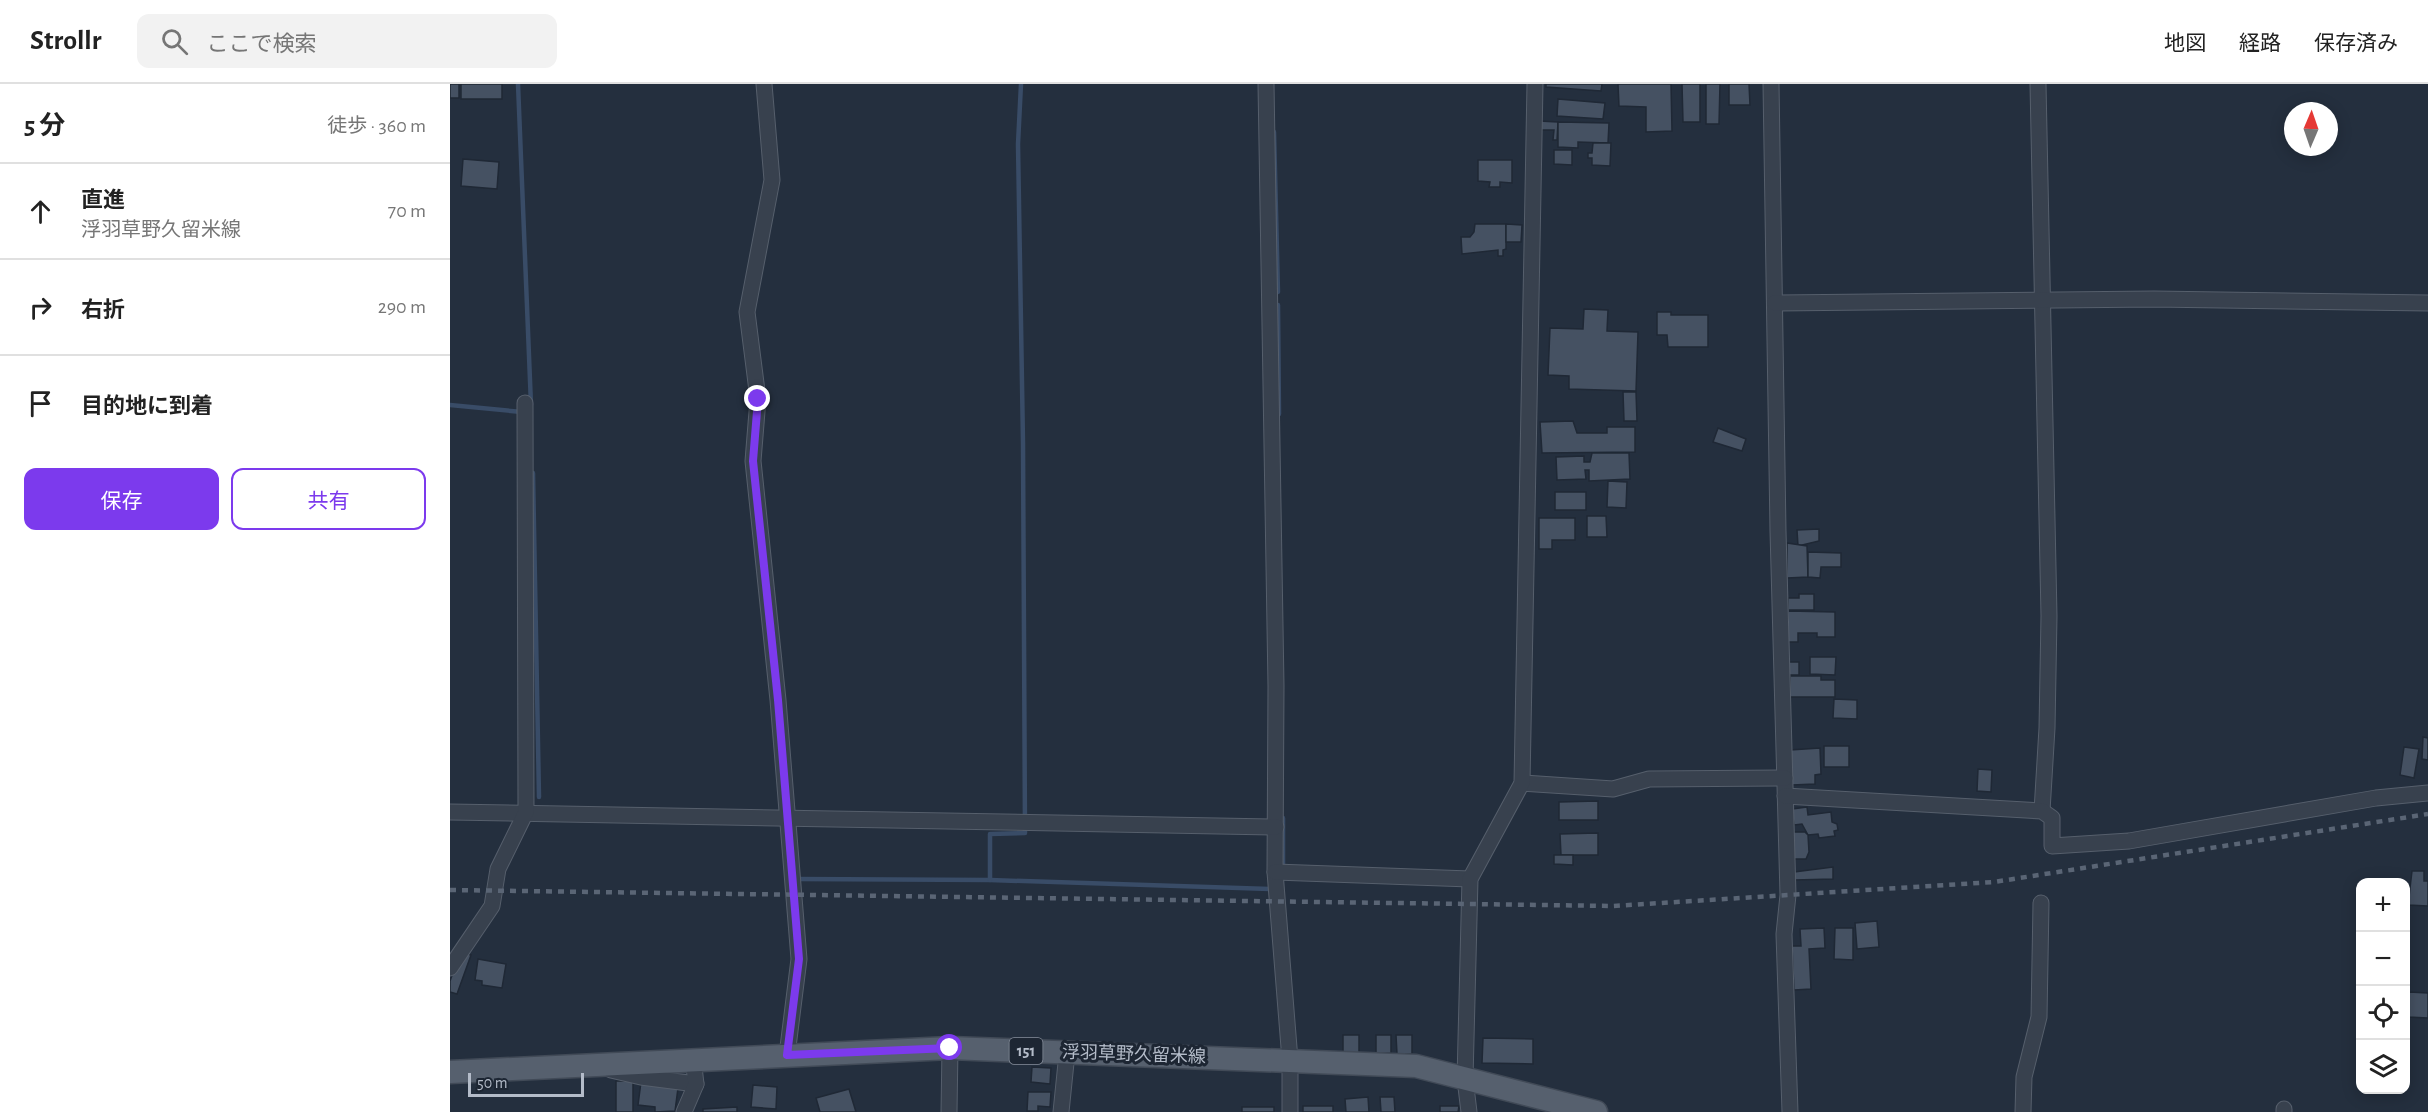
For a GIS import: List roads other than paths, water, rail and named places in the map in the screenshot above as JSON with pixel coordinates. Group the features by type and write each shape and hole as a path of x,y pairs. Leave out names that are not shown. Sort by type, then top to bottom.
{"main road":[{"name":"浮羽草野久留米線","path":"450,1072 594,1066 693,1058 950,1048 1416,1066 1596,1112"}],"street":[{"path":"764,84 772,180 747,312 758,399 753,461 789,820 799,959 787,1055"},
{"path":"1266,84 1275,872 1290,1060 1290,1112"},
{"path":"1469,1112 1465,1079 1470,879 1522,783 1535,84"},
{"path":"1771,84 1788,895 1784,934 1790,1112"},
{"path":"2038,84 2049,616 2047,728 2042,811"},
{"path":"1775,303 2042,300 2293,300 2428,303"},
{"path":"450,968 455,956 492,906 498,869 526,812 525,403"},
{"path":"1522,783 1613,789 1649,779 1785,778"},
{"path":"1785,796 1919,806 2042,811 2052,818 2052,846 2129,841 2376,798 2428,793"},
{"path":"450,812 789,820 1276,827"},
{"path":"1275,872 1470,879"},
{"path":"2023,1112 2024,1077 2039,1017 2041,903"},
{"path":"949,1112 950,1048"},
{"path":"1061,1112 1067,1053"},
{"path":"684,1112 696,1084 693,1058"},
{"path":"594,1066 640,1077 696,1084"}],"waterway":[{"path":"518,84 531,405"},
{"path":"990,880 990,834 1025,833 1023,443 1018,144 1021,84"},
{"path":"1274,132 1278,292"},
{"path":"1278,305 1279,414"},
{"path":"450,405 522,412"},
{"path":"533,473 539,797"},
{"path":"1283,818 1283,866"},
{"path":"796,879 990,880 1270,889"}],"railway":[{"path":"450,890 1613,906 1994,882 2428,814"}]}
